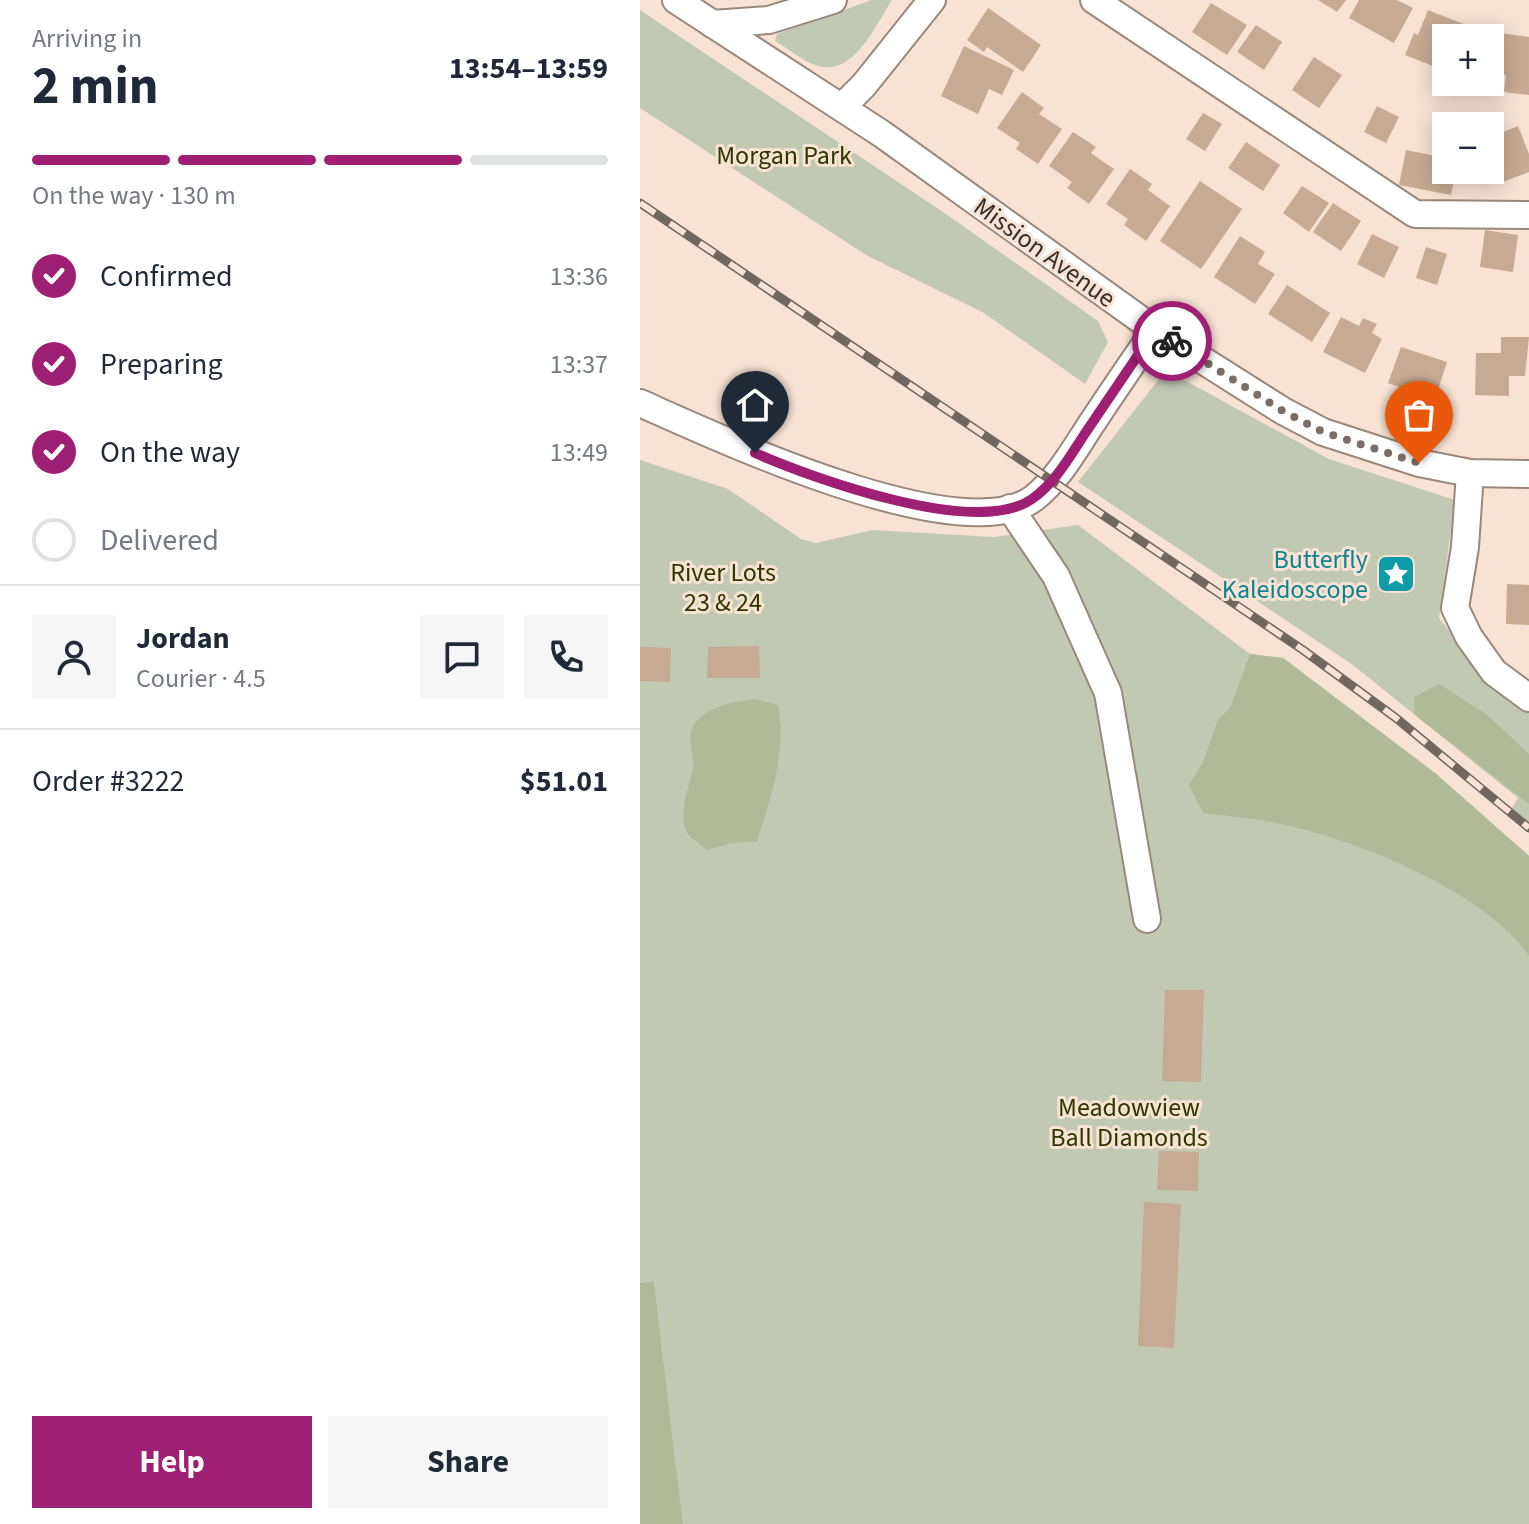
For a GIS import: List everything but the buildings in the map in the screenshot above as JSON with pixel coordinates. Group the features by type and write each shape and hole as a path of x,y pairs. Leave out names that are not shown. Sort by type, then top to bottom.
{"street":[{"name":"Mission Avenue","path":"676,0 842,107 1155,330 1283,411 1323,432 1419,463 1470,473 1529,474"},
{"path":"712,24 769,20 833,0"},
{"path":"842,107 864,85 932,0"},
{"path":"1094,0 1415,214 1529,215"},
{"path":"640,403 783,465 856,490 917,506 971,511 1010,508 1031,501 1053,480 1155,330"},
{"path":"1470,473 1465,547 1455,608 1469,637 1494,672 1529,698"},
{"path":"1010,508 1056,576 1108,693 1147,919"}],"green space":[{"path":"872,0 892,0 863,46 843,63 831,67 818,66 775,41 777,34"},
{"name":"Morgan Park","path":"640,10 943,212 1098,321 1108,342 1085,384 984,313 866,255 640,108"},
{"path":"1166,370 1329,459 1455,500 1439,618 1491,682 1529,706 1529,830 1511,810 1518,798 1353,665 1078,482"},
{"name":"Meadowview Ball Diamonds","path":"640,460 728,489 801,539 816,543 872,530 994,537 1078,525 1250,654 1283,658 1435,773 1529,856 1529,1524 683,1524 654,1281 640,1283"},
{"path":"1250,654 1283,658 1435,773 1529,856 1529,956 1508,932 1481,909 1414,870 1378,854 1307,830 1249,818 1203,813 1189,785 1203,762 1218,720 1230,708"},
{"path":"1439,684 1486,714 1529,754 1529,804 1415,715 1414,697"},
{"path":"755,699 778,705 780,722 776,774 757,841 732,843 707,850 688,834 683,818 693,767 691,730 699,719 713,709"},
{"path":"654,1281 683,1524 640,1524 640,1283"}],"railway":[{"path":"640,203 1303,650 1396,718 1529,828"}],"way so far":[{"path":"1172,341 1283,411 1323,432 1419,463"}],"place":[{"name":"Butterfly Kaleidoscope","path":"1396,574"}],"route":[{"path":"755,453 856,490 917,506 971,511 1010,508 1031,501 1053,480 1155,330 1172,341"}],"park label":[{"name":"River Lots 23 & 24","path":"723,587"}]}
